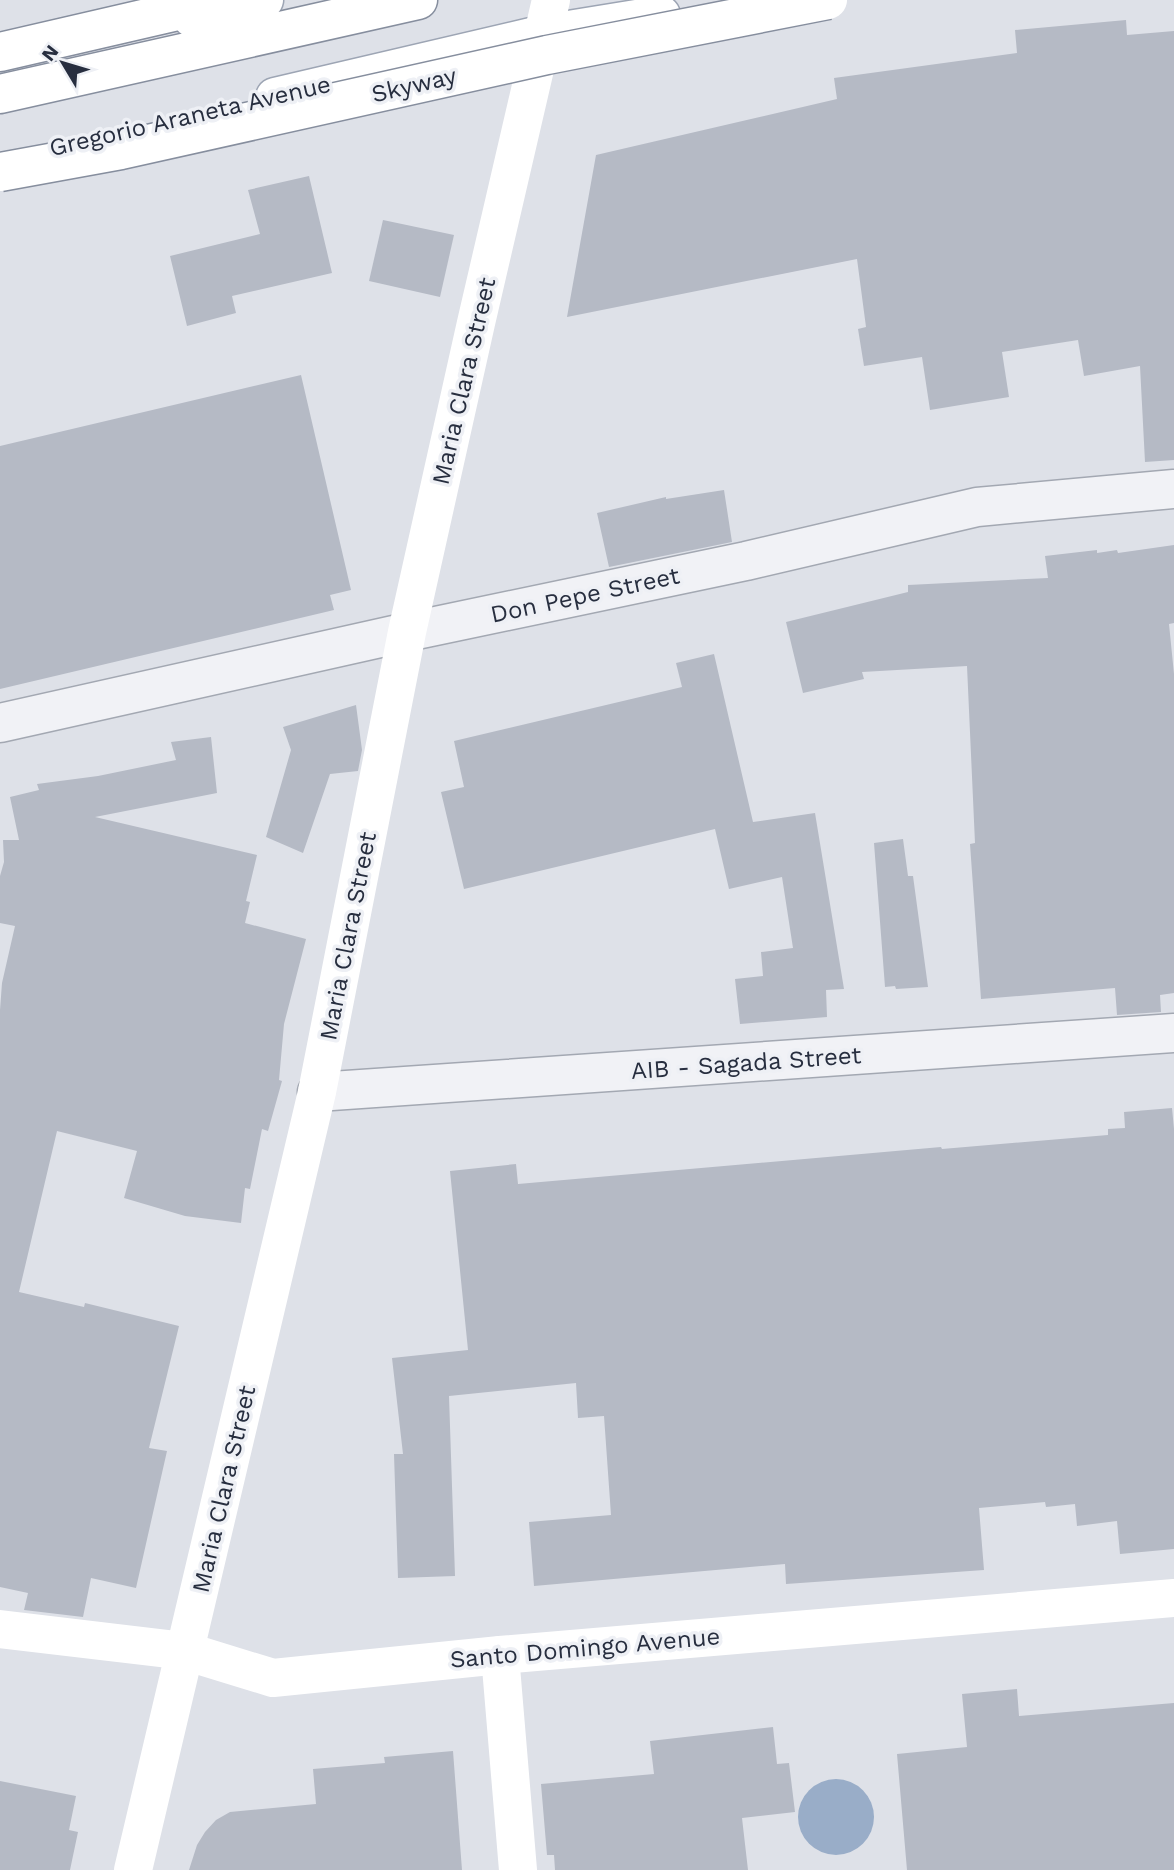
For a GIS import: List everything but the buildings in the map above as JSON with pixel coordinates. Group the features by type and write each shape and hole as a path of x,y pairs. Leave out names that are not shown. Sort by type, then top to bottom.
{"main road":[{"path":"0,52 225,0"},
{"path":"0,65 264,0"},
{"path":"0,94 418,0"},
{"name":"Gregorio Araneta Avenue","path":"0,159 99,138 548,17 751,0"},
{"name":"Skyway","path":"0,172 121,150 547,55 828,0"},
{"name":"Maria Clara Street","path":"133,1870 317,1093 407,632 548,17"},
{"name":"Santo Domingo Avenue","path":"0,1629 186,1651 273,1678 500,1655 1174,1598"},
{"path":"500,1655 518,1870"}],"street":[{"name":"Don Pepe Street","path":"0,723 407,632 746,561 977,507 1174,489"},
{"name":"AIB - Sagada Street","path":"317,1093 1174,1033"}],"water":[{"path":"836,1779 850,1782 863,1790 871,1803 874,1817 871,1831 863,1844 850,1852 836,1855 822,1852 809,1844 801,1831 798,1817 801,1803 809,1790 822,1782"}]}
